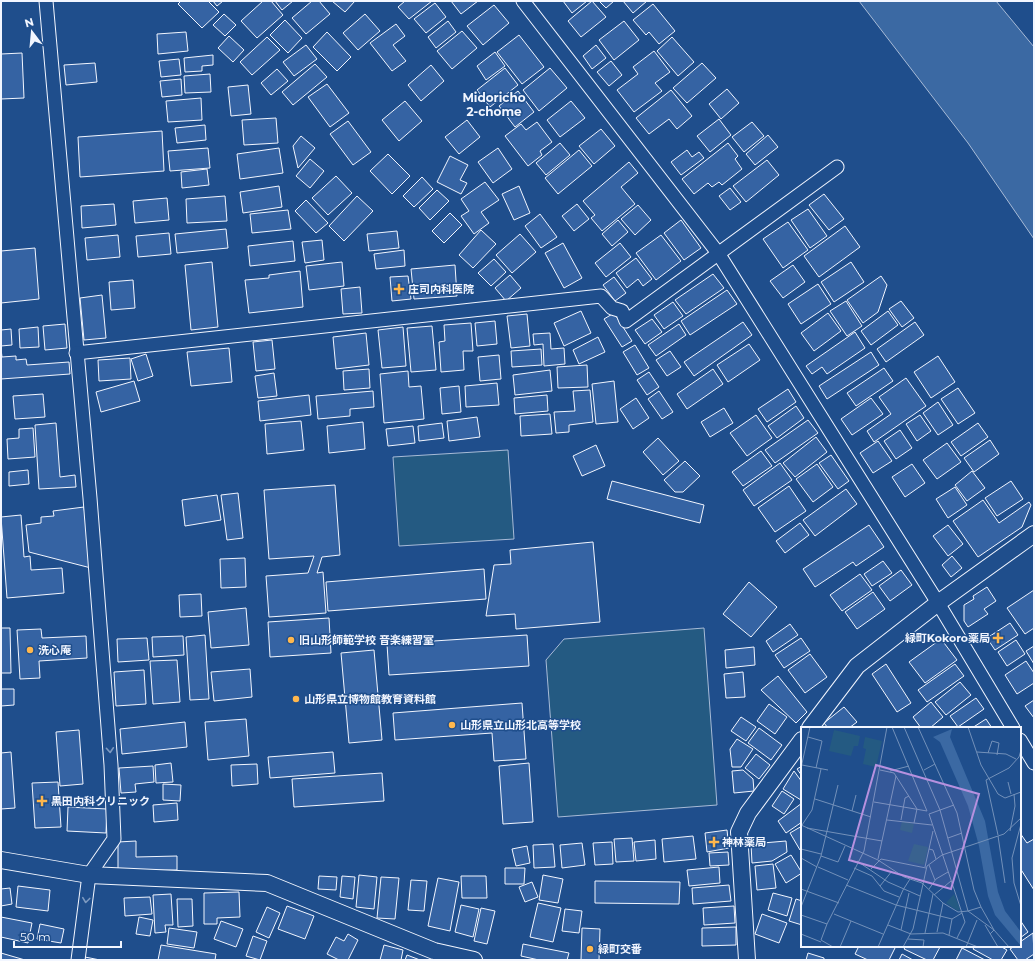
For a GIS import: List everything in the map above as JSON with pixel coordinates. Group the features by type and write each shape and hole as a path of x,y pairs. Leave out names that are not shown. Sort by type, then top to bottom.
{"street":[{"path":"46,1 107,711 114,839 89,875 78,960"},
{"path":"523,1 718,252 938,603 1012,727"},
{"path":"76,353 601,296 612,308 622,311 626,321 718,252 837,167"},
{"path":"811,727 857,666 938,603 1034,534"},
{"path":"747,960 739,832 748,813 801,741"},
{"path":"1021,742 1034,763"},
{"path":"1,860 89,875 267,883 434,951 474,960"}],"shaded area":[{"path":"859,1 996,1 1034,47 1034,239 968,143"},
{"path":"508,450 514,539 399,546 393,457"},
{"path":"704,628 717,805 558,817 546,660 564,639"}],"building":[{"path":"181,1 208,1 219,12 202,28 178,4"},
{"path":"213,1 223,1 217,6"},
{"path":"263,1 271,1 283,15 257,38 241,21"},
{"path":"275,1 293,1 282,10"},
{"path":"312,1 319,1 330,14 306,34 292,18"},
{"path":"332,1 355,1 345,12"},
{"path":"405,1 432,1 409,19 398,7"},
{"path":"451,1 478,1 461,14"},
{"path":"563,1 587,1 572,13"},
{"path":"592,1 606,17 581,37 568,21"},
{"path":"599,1 614,1 606,8"},
{"path":"623,1 647,1 633,13"},
{"path":"435,3 446,17 426,33 414,19"},
{"path":"653,4 675,31 659,44 649,32 646,35 633,20"},
{"path":"494,5 509,23 483,45 467,26"},
{"path":"224,14 236,25 225,36 213,25"},
{"path":"365,14 380,31 358,50 343,33"},
{"path":"285,20 302,38 288,53 270,35"},
{"path":"448,21 456,32 436,48 428,37"},
{"path":"624,21 639,40 614,60 599,40"},
{"path":"396,24 405,36 393,45 406,61 392,71 370,43"},
{"path":"462,31 477,48 452,69 437,51"},
{"path":"186,32 188,51 158,54 157,34"},
{"path":"327,32 351,57 337,71 313,47"},
{"path":"519,35 544,67 522,84 497,52"},
{"path":"229,36 244,50 233,62 218,48"},
{"path":"267,37 280,50 252,75 240,62"},
{"path":"672,37 694,62 678,76 657,51"},
{"path":"306,45 317,59 294,76 283,62"},
{"path":"596,45 606,58 592,69 583,56"},
{"path":"654,51 670,72 655,83 662,91 634,112 617,90 638,74 633,67"},
{"path":"495,52 505,66 486,80 477,66"},
{"path":"22,53 24,98 1,99 1,54"},
{"path":"213,55 213,65 202,66 202,71 185,72 184,58"},
{"path":"179,59 181,75 161,77 159,61"},
{"path":"611,61 622,75 609,86 597,72"},
{"path":"95,63 97,82 66,85 64,65"},
{"path":"702,63 716,78 687,103 673,88"},
{"path":"315,64 327,77 293,105 282,92"},
{"path":"431,65 444,81 421,101 408,85"},
{"path":"505,68 518,85 490,107 477,90"},
{"path":"550,68 567,88 539,111 523,90"},
{"path":"277,69 288,81 271,95 261,83"},
{"path":"210,74 211,92 185,93 184,76"},
{"path":"181,79 182,95 162,97 160,81"},
{"path":"327,84 349,113 330,127 308,97"},
{"path":"248,85 251,114 231,116 228,87"},
{"path":"727,89 739,103 721,119 709,104"},
{"path":"671,90 692,116 677,129 669,119 649,134 636,118"},
{"path":"518,91 534,112 515,127 499,106"},
{"path":"201,98 202,120 168,122 166,101"},
{"path":"405,101 422,121 399,141 382,120"},
{"path":"571,101 585,118 560,137 547,120"},
{"path":"276,118 278,143 244,145 242,120"},
{"path":"719,119 731,135 710,152 697,136"},
{"path":"467,120 480,137 459,154 445,137"},
{"path":"348,121 371,152 353,165 330,134"},
{"path":"537,122 552,142 540,151 542,155 528,166 505,136 521,124 526,130"},
{"path":"752,122 764,136 744,152 732,137"},
{"path":"205,125 206,140 177,143 175,128"},
{"path":"601,129 615,146 594,164 579,146"},
{"path":"162,131 164,171 80,177 78,137"},
{"path":"768,135 778,147 755,165 746,154"},
{"path":"301,136 315,148 298,168 293,146"},
{"path":"560,143 570,155 546,175 536,163"},
{"path":"728,143 738,156 735,159 742,169 722,185 719,182 712,187 708,183 694,194 682,179"},
{"path":"208,148 210,168 170,171 168,151"},
{"path":"279,148 283,173 240,179 237,154"},
{"path":"498,148 512,169 493,183 478,162"},
{"path":"579,150 592,166 558,194 545,178"},
{"path":"687,150 692,157 699,152 704,158 681,175 671,162"},
{"path":"388,154 410,176 392,194 370,171"},
{"path":"450,156 468,165 460,180 467,183 461,194 437,182"},
{"path":"310,159 324,171 310,188 296,176"},
{"path":"767,160 779,175 746,202 733,186"},
{"path":"629,162 638,173 621,187 635,204 602,231 591,218 595,215 583,201"},
{"path":"207,169 209,185 182,188 181,172"},
{"path":"336,176 352,193 328,215 312,198"},
{"path":"422,177 433,189 414,207 403,196"},
{"path":"485,182 499,200 481,212 489,223 474,234 461,216 469,211 461,199"},
{"path":"279,186 282,207 243,213 240,192"},
{"path":"519,186 530,213 514,220 502,194"},
{"path":"730,188 741,202 730,210 719,196"},
{"path":"437,190 449,201 430,220 419,208"},
{"path":"824,194 844,219 829,230 809,205"},
{"path":"225,196 227,221 187,223 186,199"},
{"path":"357,196 373,211 344,241 329,226"},
{"path":"167,198 169,220 135,223 133,201"},
{"path":"306,200 328,223 316,233 295,211"},
{"path":"114,204 116,225 82,228 81,206"},
{"path":"577,204 589,219 574,231 562,216"},
{"path":"638,205 651,220 635,235 621,219"},
{"path":"808,209 827,236 810,248 791,220"},
{"path":"288,210 291,229 252,233 250,214"},
{"path":"450,213 462,225 444,243 432,231"},
{"path":"540,214 557,237 541,248 525,226"},
{"path":"618,220 628,232 612,246 602,234"},
{"path":"681,220 701,248 684,260 664,233"},
{"path":"788,222 808,250 783,268 763,239"},
{"path":"845,226 860,247 819,277 804,256"},
{"path":"226,229 228,248 177,253 175,234"},
{"path":"481,230 496,244 473,268 459,255"},
{"path":"397,231 399,248 369,251 367,234"},
{"path":"169,233 171,254 138,257 136,236"},
{"path":"520,234 536,252 512,273 496,255"},
{"path":"118,235 120,257 87,260 85,238"},
{"path":"661,235 681,261 656,280 636,253"},
{"path":"322,240 324,260 305,263 302,242"},
{"path":"293,241 295,261 250,266 248,246"},
{"path":"563,243 582,278 564,288 545,253"},
{"path":"620,243 631,257 606,277 595,263"},
{"path":"35,248 39,299 1,303 1,251"},
{"path":"404,250 405,266 376,269 374,254"},
{"path":"636,258 652,279 643,286 638,279 627,288 616,273"},
{"path":"494,259 506,272 491,286 478,273"},
{"path":"212,262 218,327 191,330 185,265"},
{"path":"342,262 344,286 309,290 306,266"},
{"path":"851,262 864,282 834,302 821,282"},
{"path":"455,265 457,296 414,299 411,269"},
{"path":"793,265 805,282 783,298 770,281"},
{"path":"300,271 303,307 249,313 245,280 269,278 269,275"},
{"path":"713,274 724,288 686,314 675,300"},
{"path":"510,275 521,288 506,301 495,288"},
{"path":"408,276 411,299 392,301 390,277"},
{"path":"881,276 887,285 878,312 863,323 847,300"},
{"path":"614,277 626,293 615,301 603,285"},
{"path":"133,280 135,308 111,310 109,282"},
{"path":"818,284 831,304 801,324 788,304"},
{"path":"360,287 362,313 343,314 341,289"},
{"path":"727,290 737,304 690,335 681,321"},
{"path":"102,295 106,338 84,340 80,298"},
{"path":"846,301 862,326 847,336 830,311"},
{"path":"901,301 914,318 902,327 889,309"},
{"path":"673,302 683,316 664,329 654,315"},
{"path":"581,311 591,333 564,346 554,323"},
{"path":"888,311 898,325 871,345 861,331"},
{"path":"614,313 632,341 622,347 604,319"},
{"path":"828,313 841,331 814,351 801,333"},
{"path":"527,314 530,346 511,348 507,316"},
{"path":"652,319 662,332 645,344 635,330"},
{"path":"495,321 497,344 477,346 475,323"},
{"path":"743,322 752,335 694,376 684,362"},
{"path":"915,322 924,335 886,362 877,349"},
{"path":"471,323 473,351 463,351 464,370 441,372 439,342 445,341 444,325"},
{"path":"65,324 67,348 45,350 43,326"},
{"path":"679,324 686,335 656,356 648,345"},
{"path":"432,326 436,370 411,372 407,328"},
{"path":"38,327 39,347 20,348 19,329"},
{"path":"403,327 406,366 382,368 378,330"},
{"path":"11,329 12,345 1,346 1,330"},
{"path":"855,332 865,348 827,374 822,367 812,374 806,366"},
{"path":"366,333 369,365 336,369 333,337"},
{"path":"550,333 551,349 564,348 565,364 544,366 543,344 534,345 533,334"},
{"path":"598,337 605,352 579,364 573,350"},
{"path":"272,340 275,369 256,371 253,342"},
{"path":"749,344 760,360 728,382 717,365"},
{"path":"635,345 649,368 637,375 623,352"},
{"path":"229,348 232,382 191,386 187,352"},
{"path":"1,349 2,357 16,356 16,360 26,359 27,365 69,362 70,374 1,379"},
{"path":"541,349 542,365 512,367 511,351"},
{"path":"670,351 681,367 667,376 656,360"},
{"path":"871,352 879,365 827,399 819,386"},
{"path":"146,354 153,376 138,381 131,359"},
{"path":"499,355 501,379 480,381 478,357"},
{"path":"938,356 955,382 931,398 914,372"},
{"path":"130,358 131,379 99,381 98,360"},
{"path":"587,365 588,387 558,388 557,367"},
{"path":"884,368 893,381 856,406 847,393"},
{"path":"369,369 370,388 344,390 343,371"},
{"path":"713,369 723,384 687,409 677,394"},
{"path":"550,370 552,391 515,395 513,375"},
{"path":"408,371 409,387 421,386 424,419 384,423 380,374"},
{"path":"649,372 659,387 647,395 637,380"},
{"path":"274,373 277,396 258,398 255,376"},
{"path":"906,378 926,406 874,442 867,431 891,414 879,397"},
{"path":"134,381 140,401 101,412 96,392"},
{"path":"614,381 618,422 596,424 592,384"},
{"path":"497,383 499,405 466,407 465,386"},
{"path":"459,386 461,412 442,414 440,388"},
{"path":"958,388 975,413 958,424 941,399"},
{"path":"788,389 796,402 767,422 758,409"},
{"path":"590,390 593,422 569,425 569,432 556,433 554,412 575,411 573,391"},
{"path":"373,391 374,407 350,409 350,416 318,419 316,396"},
{"path":"659,391 673,412 662,419 648,399"},
{"path":"43,394 45,417 15,419 13,396"},
{"path":"309,395 311,415 260,421 258,401"},
{"path":"547,395 548,411 515,414 514,398"},
{"path":"636,398 649,418 633,429 620,409"},
{"path":"871,398 883,414 852,435 841,419"},
{"path":"938,402 953,425 938,435 923,413"},
{"path":"796,406 804,418 777,438 768,426"},
{"path":"724,408 733,423 710,437 701,422"},
{"path":"550,414 552,434 521,436 520,416"},
{"path":"756,415 772,438 747,456 730,433"},
{"path":"920,415 931,431 917,441 906,424"},
{"path":"477,417 480,437 449,441 447,421"},
{"path":"808,420 818,433 775,463 765,450"},
{"path":"301,421 304,450 267,454 265,424"},
{"path":"363,422 365,449 329,453 327,426"},
{"path":"56,423 60,477 75,475 76,487 39,489 35,425"},
{"path":"442,423 444,438 419,441 418,426"},
{"path":"978,423 988,437 961,456 951,442"},
{"path":"413,426 415,443 388,446 386,429"},
{"path":"33,428 35,457 8,459 7,439 19,438 19,429"},
{"path":"900,430 912,448 896,459 884,441"},
{"path":"816,437 827,452 795,477 783,463"},
{"path":"658,438 679,461 663,475 643,452"},
{"path":"990,440 999,454 974,472 964,458"},
{"path":"878,441 892,461 873,473 860,453"},
{"path":"947,443 961,462 937,479 923,460"},
{"path":"596,445 605,466 582,476 573,456"},
{"path":"761,451 772,466 743,486 732,472"},
{"path":"831,455 849,481 838,489 819,463"},
{"path":"685,461 700,476 683,492 675,492 664,480"},
{"path":"780,463 792,480 754,506 743,490"},
{"path":"817,464 833,487 813,502 796,479"},
{"path":"912,464 925,483 905,497 892,477"},
{"path":"28,470 29,484 9,486 9,472"},
{"path":"972,471 985,488 967,501 955,485"},
{"path":"612,481 704,505 700,523 607,499"},
{"path":"1011,481 1023,499 997,516 985,498"},
{"path":"335,485 340,555 322,557 317,573 323,572 326,613 269,617 266,576 308,573 314,556 269,559 264,490"},
{"path":"789,486 806,511 775,532 758,508"},
{"path":"955,487 967,505 948,518 936,499"},
{"path":"846,489 857,504 815,536 803,520"},
{"path":"238,493 243,538 227,540 221,495"},
{"path":"217,495 221,520 185,526 182,500"},
{"path":"983,500 999,523 1029,502 1031,505 1022,527 978,557 953,521"},
{"path":"84,507 91,568 29,552 26,525 41,523 41,517 54,516 53,511"},
{"path":"21,515 24,557 30,556 31,570 62,568 64,593 7,598 1,517"},
{"path":"800,523 809,535 785,553 776,541"},
{"path":"869,525 884,547 856,566 853,562 815,587 803,569"},
{"path":"948,525 963,544 948,556 933,536"},
{"path":"593,542 600,622 516,629 515,614 486,616 494,565 511,564 510,550"},
{"path":"952,556 962,568 951,577 942,565"},
{"path":"245,558 246,587 221,588 220,559"},
{"path":"883,561 892,573 872,586 864,574"},
{"path":"484,569 486,599 328,611 326,582"},
{"path":"901,570 912,585 890,601 879,586"},
{"path":"860,574 872,590 842,611 830,595"},
{"path":"749,582 777,607 751,637 723,614"},
{"path":"987,587 996,601 984,609 988,614 968,627 964,621 964,605 974,599 973,596"},
{"path":"1034,590 1034,628 1025,634 1007,608"},
{"path":"873,592 885,609 857,629 845,612"},
{"path":"201,594 202,616 180,617 179,595"},
{"path":"246,608 249,645 211,648 208,612"},
{"path":"329,618 331,653 270,657 268,622"},
{"path":"1010,623 1018,635 995,650 987,638"},
{"path":"790,624 798,635 773,652 766,641"},
{"path":"1,628 10,628 11,673 1,673"},
{"path":"41,629 42,638 86,636 87,658 39,661 40,678 20,679 17,630"},
{"path":"205,635 209,699 190,700 186,637"},
{"path":"527,635 529,666 389,675 387,644"},
{"path":"183,636 184,655 153,657 152,637"},
{"path":"147,638 149,660 118,662 117,639"},
{"path":"801,638 810,651 784,668 775,655"},
{"path":"941,639 957,660 925,683 909,662"},
{"path":"1016,640 1025,654 1007,666 998,652"},
{"path":"1034,646 1034,664 1026,651"},
{"path":"754,647 755,665 726,668 725,650"},
{"path":"374,650 382,740 349,743 341,653"},
{"path":"810,654 827,677 805,693 788,670"},
{"path":"177,660 180,702 153,704 150,661"},
{"path":"1026,661 1034,673 1034,683 1017,694 1005,675"},
{"path":"886,664 911,703 897,712 872,674"},
{"path":"955,664 964,676 927,702 918,690"},
{"path":"250,669 252,697 214,701 211,672"},
{"path":"144,670 146,704 116,706 114,672"},
{"path":"743,672 745,697 726,698 724,674"},
{"path":"778,676 807,712 796,723 761,690"},
{"path":"960,682 971,695 946,715 935,702"},
{"path":"1,689 14,689 14,705 1,706"},
{"path":"976,698 984,709 958,727 950,716"},
{"path":"1034,700 1034,718 1025,706"},
{"path":"931,702 943,717 931,727 920,727 913,717"},
{"path":"522,703 526,759 494,761 492,733 395,740 393,713"},
{"path":"769,704 787,717 775,734 757,721"},
{"path":"844,707 857,722 850,727 827,727 824,723"},
{"path":"741,717 756,727 746,741 731,731"},
{"path":"246,719 249,756 208,760 205,722"},
{"path":"986,719 991,727 974,727"},
{"path":"185,722 187,747 122,754 120,729"},
{"path":"759,728 782,745 771,760 748,743"},
{"path":"79,730 83,784 60,786 56,732"},
{"path":"737,739 753,749 741,767 732,767 730,749"},
{"path":"11,752 15,808 1,809 1,753"},
{"path":"333,752 335,773 270,778 268,757"},
{"path":"756,754 770,765 759,779 745,768"},
{"path":"171,763 173,782 156,783 155,765"},
{"path":"529,763 533,822 503,824 499,766"},
{"path":"257,764 258,784 232,786 231,765"},
{"path":"153,766 154,782 135,784 136,792 121,793 119,768"},
{"path":"801,767 801,775 797,769"},
{"path":"743,770 753,779 754,791 734,793 732,771"},
{"path":"794,771 801,781 801,800 783,789"},
{"path":"382,773 384,801 294,807 292,779"},
{"path":"58,782 61,827 35,828 32,783"},
{"path":"163,784 181,785 180,801 163,800"},
{"path":"782,791 794,799 784,814 772,806"},
{"path":"177,803 178,820 154,822 153,805"},
{"path":"801,804 801,823 786,833 778,821"},
{"path":"68,807 107,809 106,833 67,831"},
{"path":"801,827 801,850 800,850 790,833"},
{"path":"727,830 729,848 707,852 705,833"},
{"path":"1021,834 1027,843 1034,839 1034,890 1021,870"},
{"path":"693,836 696,859 664,862 662,839"},
{"path":"632,838 634,861 616,862 614,839"},
{"path":"655,840 656,859 636,861 634,842"},
{"path":"136,841 136,857 177,856 177,870 118,871 118,842"},
{"path":"786,841 787,852 772,861 752,863 751,844"},
{"path":"612,842 613,864 595,865 593,843"},
{"path":"582,843 585,865 562,868 560,845"},
{"path":"553,844 555,867 534,868 533,845"},
{"path":"527,846 530,863 516,866 512,849"},
{"path":"728,852 729,865 710,866 709,853"},
{"path":"791,855 801,874 786,883 775,864"},
{"path":"773,864 776,888 757,890 755,866"},
{"path":"719,867 720,883 689,886 687,870"},
{"path":"505,868 525,868 524,884 505,884"},
{"path":"359,875 377,877 374,909 356,907"},
{"path":"543,875 563,879 558,903 539,900"},
{"path":"319,876 337,877 336,890 318,889"},
{"path":"342,876 355,877 353,899 340,897"},
{"path":"461,876 486,876 487,898 462,898"},
{"path":"381,877 399,878 395,919 377,918"},
{"path":"438,878 459,882 450,931 428,926"},
{"path":"411,880 427,881 424,911 408,910"},
{"path":"595,881 680,882 679,904 595,903"},
{"path":"532,882 538,897 525,902 519,887"},
{"path":"729,885 731,901 693,904 692,888"},
{"path":"18,886 50,890 48,911 16,907"},
{"path":"10,888 12,904 1,906 1,889"},
{"path":"239,892 240,917 217,918 217,924 204,924 204,893"},
{"path":"773,893 792,898 787,916 768,910"},
{"path":"171,894 173,925 165,925 166,932 155,933 153,895"},
{"path":"150,897 152,914 125,916 124,898"},
{"path":"177,899 192,899 193,926 178,927"},
{"path":"796,899 801,901 801,925 789,921"},
{"path":"538,903 561,908 553,942 530,937"},
{"path":"461,905 479,909 473,937 455,932"},
{"path":"287,906 314,916 305,939 278,929"},
{"path":"734,906 735,923 704,925 703,908"},
{"path":"267,907 280,913 269,938 256,932"},
{"path":"481,908 495,911 487,944 474,941"},
{"path":"565,909 582,911 579,933 562,931"},
{"path":"762,914 787,923 779,943 755,934"},
{"path":"1,917 32,923 28,943 1,937"},
{"path":"139,917 153,920 150,936 136,934"},
{"path":"221,921 243,929 236,947 214,939"},
{"path":"1021,922 1028,932 1021,937"},
{"path":"40,924 64,929 61,943 37,939"},
{"path":"736,927 736,945 702,946 702,928"},
{"path":"169,928 197,932 194,948 167,944"},
{"path":"582,928 600,929 599,960 581,960"},
{"path":"1033,933 1034,954 1025,960 1018,960 1010,949 1013,947 1021,947 1021,941"},
{"path":"348,934 358,940 348,960 339,960 327,954 336,937 344,941"},
{"path":"253,936 267,941 260,960 246,956"},
{"path":"523,944 569,953 567,960 539,960 521,956"},
{"path":"161,945 216,954 215,960 158,960"},
{"path":"384,945 403,950 401,960 380,960"},
{"path":"858,947 896,947 889,960 868,960 855,954"},
{"path":"905,947 940,947 933,960 927,960 904,949"},
{"path":"974,947 1002,947 1007,950 1001,960 993,960 973,949"},
{"path":"962,948 985,960 956,960"},
{"path":"1,953 25,960 1,960"},
{"path":"808,953 824,958 824,960 806,960"},
{"path":"902,954 913,960 899,960"},
{"path":"407,955 420,960 405,960"},
{"path":"85,957 100,960 85,960"}],"place":[{"name":"庄司内科医院","path":"399,289"},
{"name":"緑町Kokoro薬局","path":"998,638"},
{"name":"旧山形師範学校 音楽練習室","path":"291,640"},
{"name":"洗心庵","path":"30,650"},
{"name":"山形県立博物館教育資料館","path":"296,699"},
{"name":"山形県立山形北高等学校","path":"452,725"},
{"name":"黒田内科クリニック","path":"42,801"},
{"name":"神林薬局","path":"714,842"},
{"name":"緑町交番","path":"590,949"}],"district":[{"name":"Midoricho 2-chome","path":"494,104"}]}
